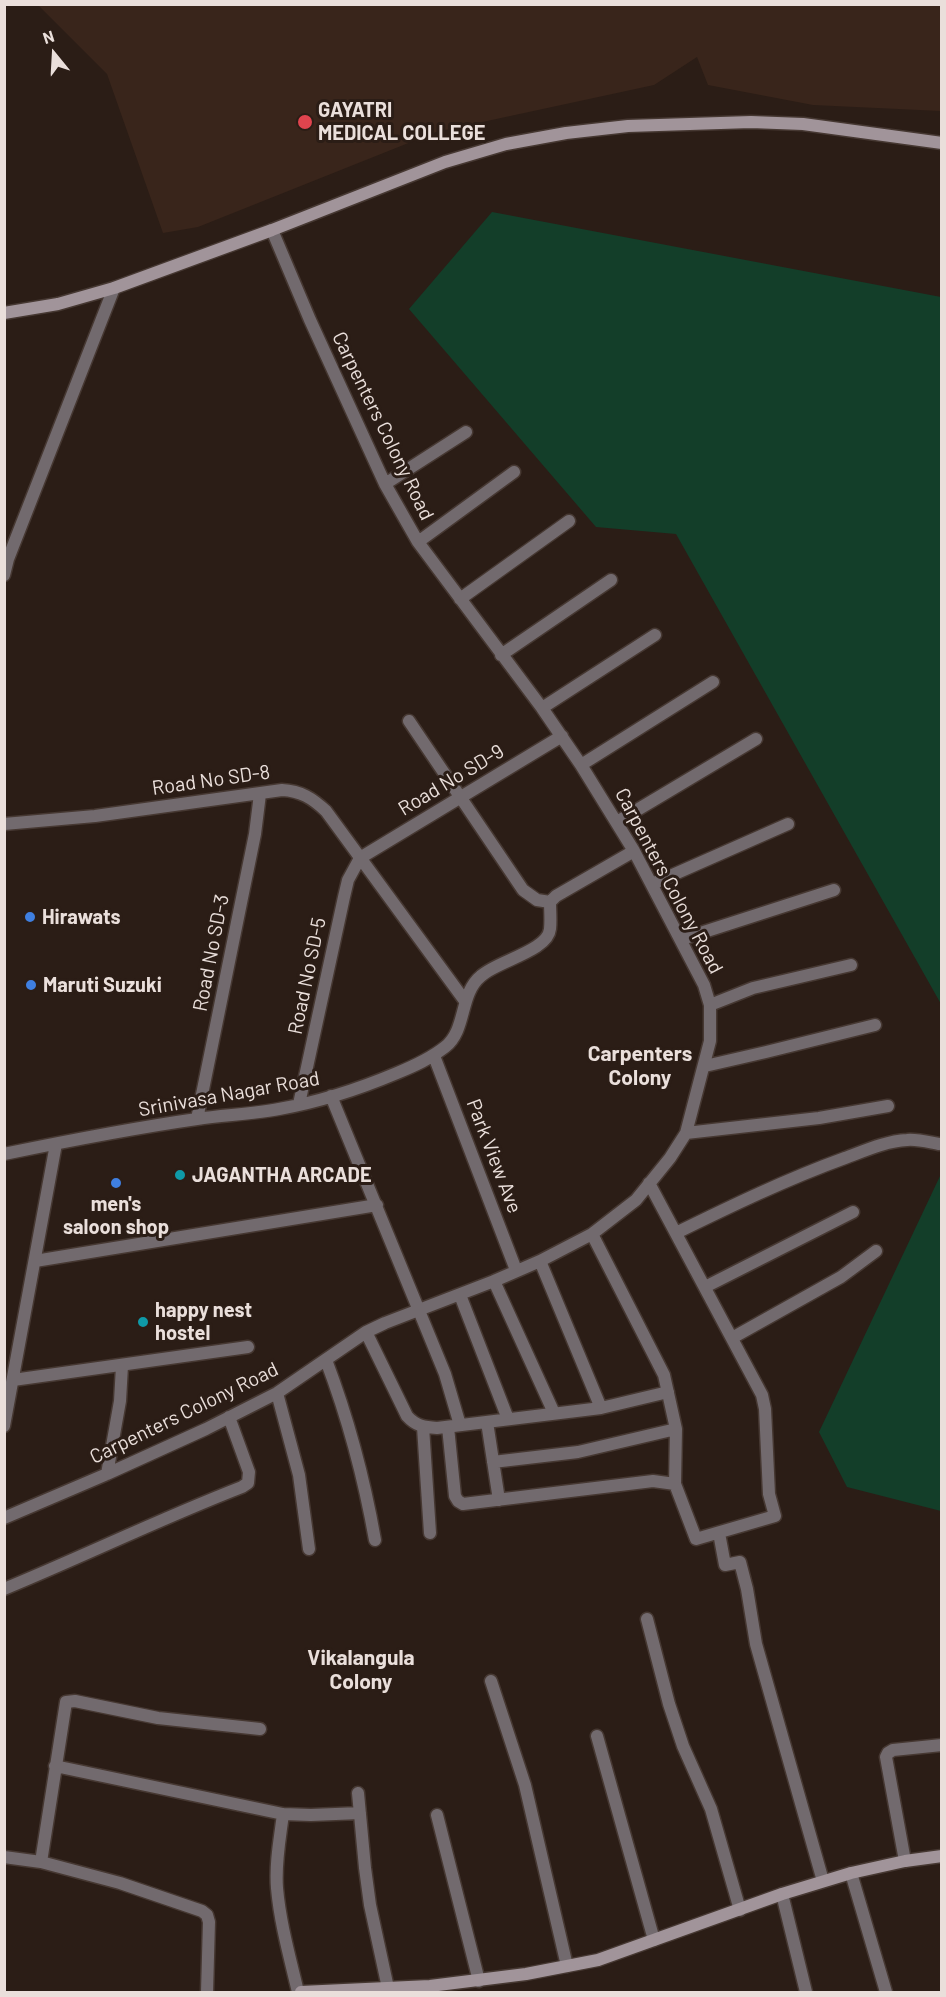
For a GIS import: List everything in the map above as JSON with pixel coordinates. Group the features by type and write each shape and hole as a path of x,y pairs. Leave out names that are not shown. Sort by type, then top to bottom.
{"street":[{"path":"4,313 58,303 114,288 272,230 445,162 506,144 566,133 628,126 751,122 803,124 942,143"},
{"name":"Carpenters Colony Road","path":"4,1518 107,1474 276,1394 366,1332 494,1281 540,1261 592,1234 636,1200 670,1158 686,1133 705,1066 710,1041 710,1005 704,985 682,939 617,822 562,736 418,542 385,484 310,320 272,230"},
{"path":"4,575 114,288"},
{"path":"385,484 466,432"},
{"path":"418,542 514,472"},
{"path":"460,599 569,521"},
{"path":"501,655 611,580"},
{"path":"542,708 655,635"},
{"path":"581,765 713,682"},
{"path":"409,721 523,890 537,900 550,902 556,896 634,851"},
{"name":"Road No SD-9","path":"360,858 562,736"},
{"path":"617,822 756,739"},
{"name":"Road No SD-8","path":"4,824 95,816 282,790 303,793 326,811 465,1001"},
{"name":"Road No SD-3","path":"197,1119 255,834 260,794"},
{"path":"652,884 788,824"},
{"name":"Road No SD-5","path":"299,1104 348,880 360,858"},
{"path":"682,939 834,890"},
{"name":"Srinivasa Nagar Road","path":"4,1154 197,1119 246,1114 299,1104 331,1096 386,1077 434,1056 448,1045 457,1029 471,987 482,975 513,957 537,947 546,940 550,930 550,902"},
{"path":"710,1005 753,988 851,965"},
{"path":"705,1066 875,1025"},
{"name":"Park View Ave","path":"434,1056 516,1270"},
{"path":"331,1096 445,1374 454,1426 458,1501 471,1504 653,1481 675,1484"},
{"path":"686,1133 819,1118 888,1106"},
{"path":"676,1233 748,1198 856,1154 908,1140 939,1144"},
{"path":"4,1425 56,1144"},
{"path":"592,1234 664,1376 676,1429 675,1484 696,1539 775,1516 769,1494 765,1402 649,1183"},
{"path":"35,1261 376,1205"},
{"path":"705,1287 853,1212"},
{"path":"732,1338 841,1277 876,1251"},
{"path":"540,1261 601,1408"},
{"path":"494,1281 554,1413"},
{"path":"460,1295 508,1419"},
{"path":"366,1332 407,1416 414,1423 423,1427 454,1426 601,1408 668,1392"},
{"path":"13,1380 248,1347"},
{"path":"326,1360 352,1437 367,1492 375,1540"},
{"path":"107,1474 120,1401 122,1366"},
{"path":"276,1394 299,1475 309,1549"},
{"path":"4,1589 103,1548 179,1512 243,1487 248,1483 249,1472 229,1417"},
{"path":"487,1422 499,1500"},
{"path":"423,1427 430,1533"},
{"path":"493,1462 578,1452 676,1429"},
{"path":"718,1533 725,1565 740,1562 756,1644 823,1881"},
{"path":"647,1619 669,1704 683,1746 711,1809 740,1910"},
{"path":"491,1681 525,1785 567,1966"},
{"path":"41,1862 66,1702 70,1700 158,1718 260,1729"},
{"path":"597,1736 654,1940"},
{"path":"905,1860 886,1757 893,1750 942,1745"},
{"path":"55,1766 283,1814 360,1813"},
{"path":"358,1793 370,1905 388,1988"},
{"path":"283,1814 277,1886 281,1918 300,1992 479,1981 598,1960 823,1881 905,1860 941,1857"},
{"path":"437,1815 479,1981"},
{"path":"4,1857 41,1862 120,1883 202,1911 207,1915 209,1922 207,1992"},
{"path":"851,1873 886,1992"},
{"path":"782,1894 806,1992"}],"shaded area":[{"name":"GAYATRI MEDICAL COLLEGE","path":"38,5 941,5 941,111 813,105 708,85 697,57 654,85 436,132 198,227 163,233 107,74"}],"green space":[{"path":"492,212 941,297 941,1004 676,534 596,527 409,309"},
{"path":"941,1174 941,1511 847,1487 819,1432"}],"place":[{"name":"GAYATRI MEDICAL COLLEGE","path":"305,122"},
{"name":"Hirawats","path":"30,917"},
{"name":"Maruti Suzuki","path":"31,985"},
{"name":"JAGANTHA ARCADE","path":"180,1175"},
{"name":"men's saloon shop","path":"116,1183"},
{"name":"happy nest hostel","path":"143,1322"}],"district":[{"name":"Carpenters Colony","path":"640,1066"},
{"name":"Vikalangula Colony","path":"361,1670"}]}
